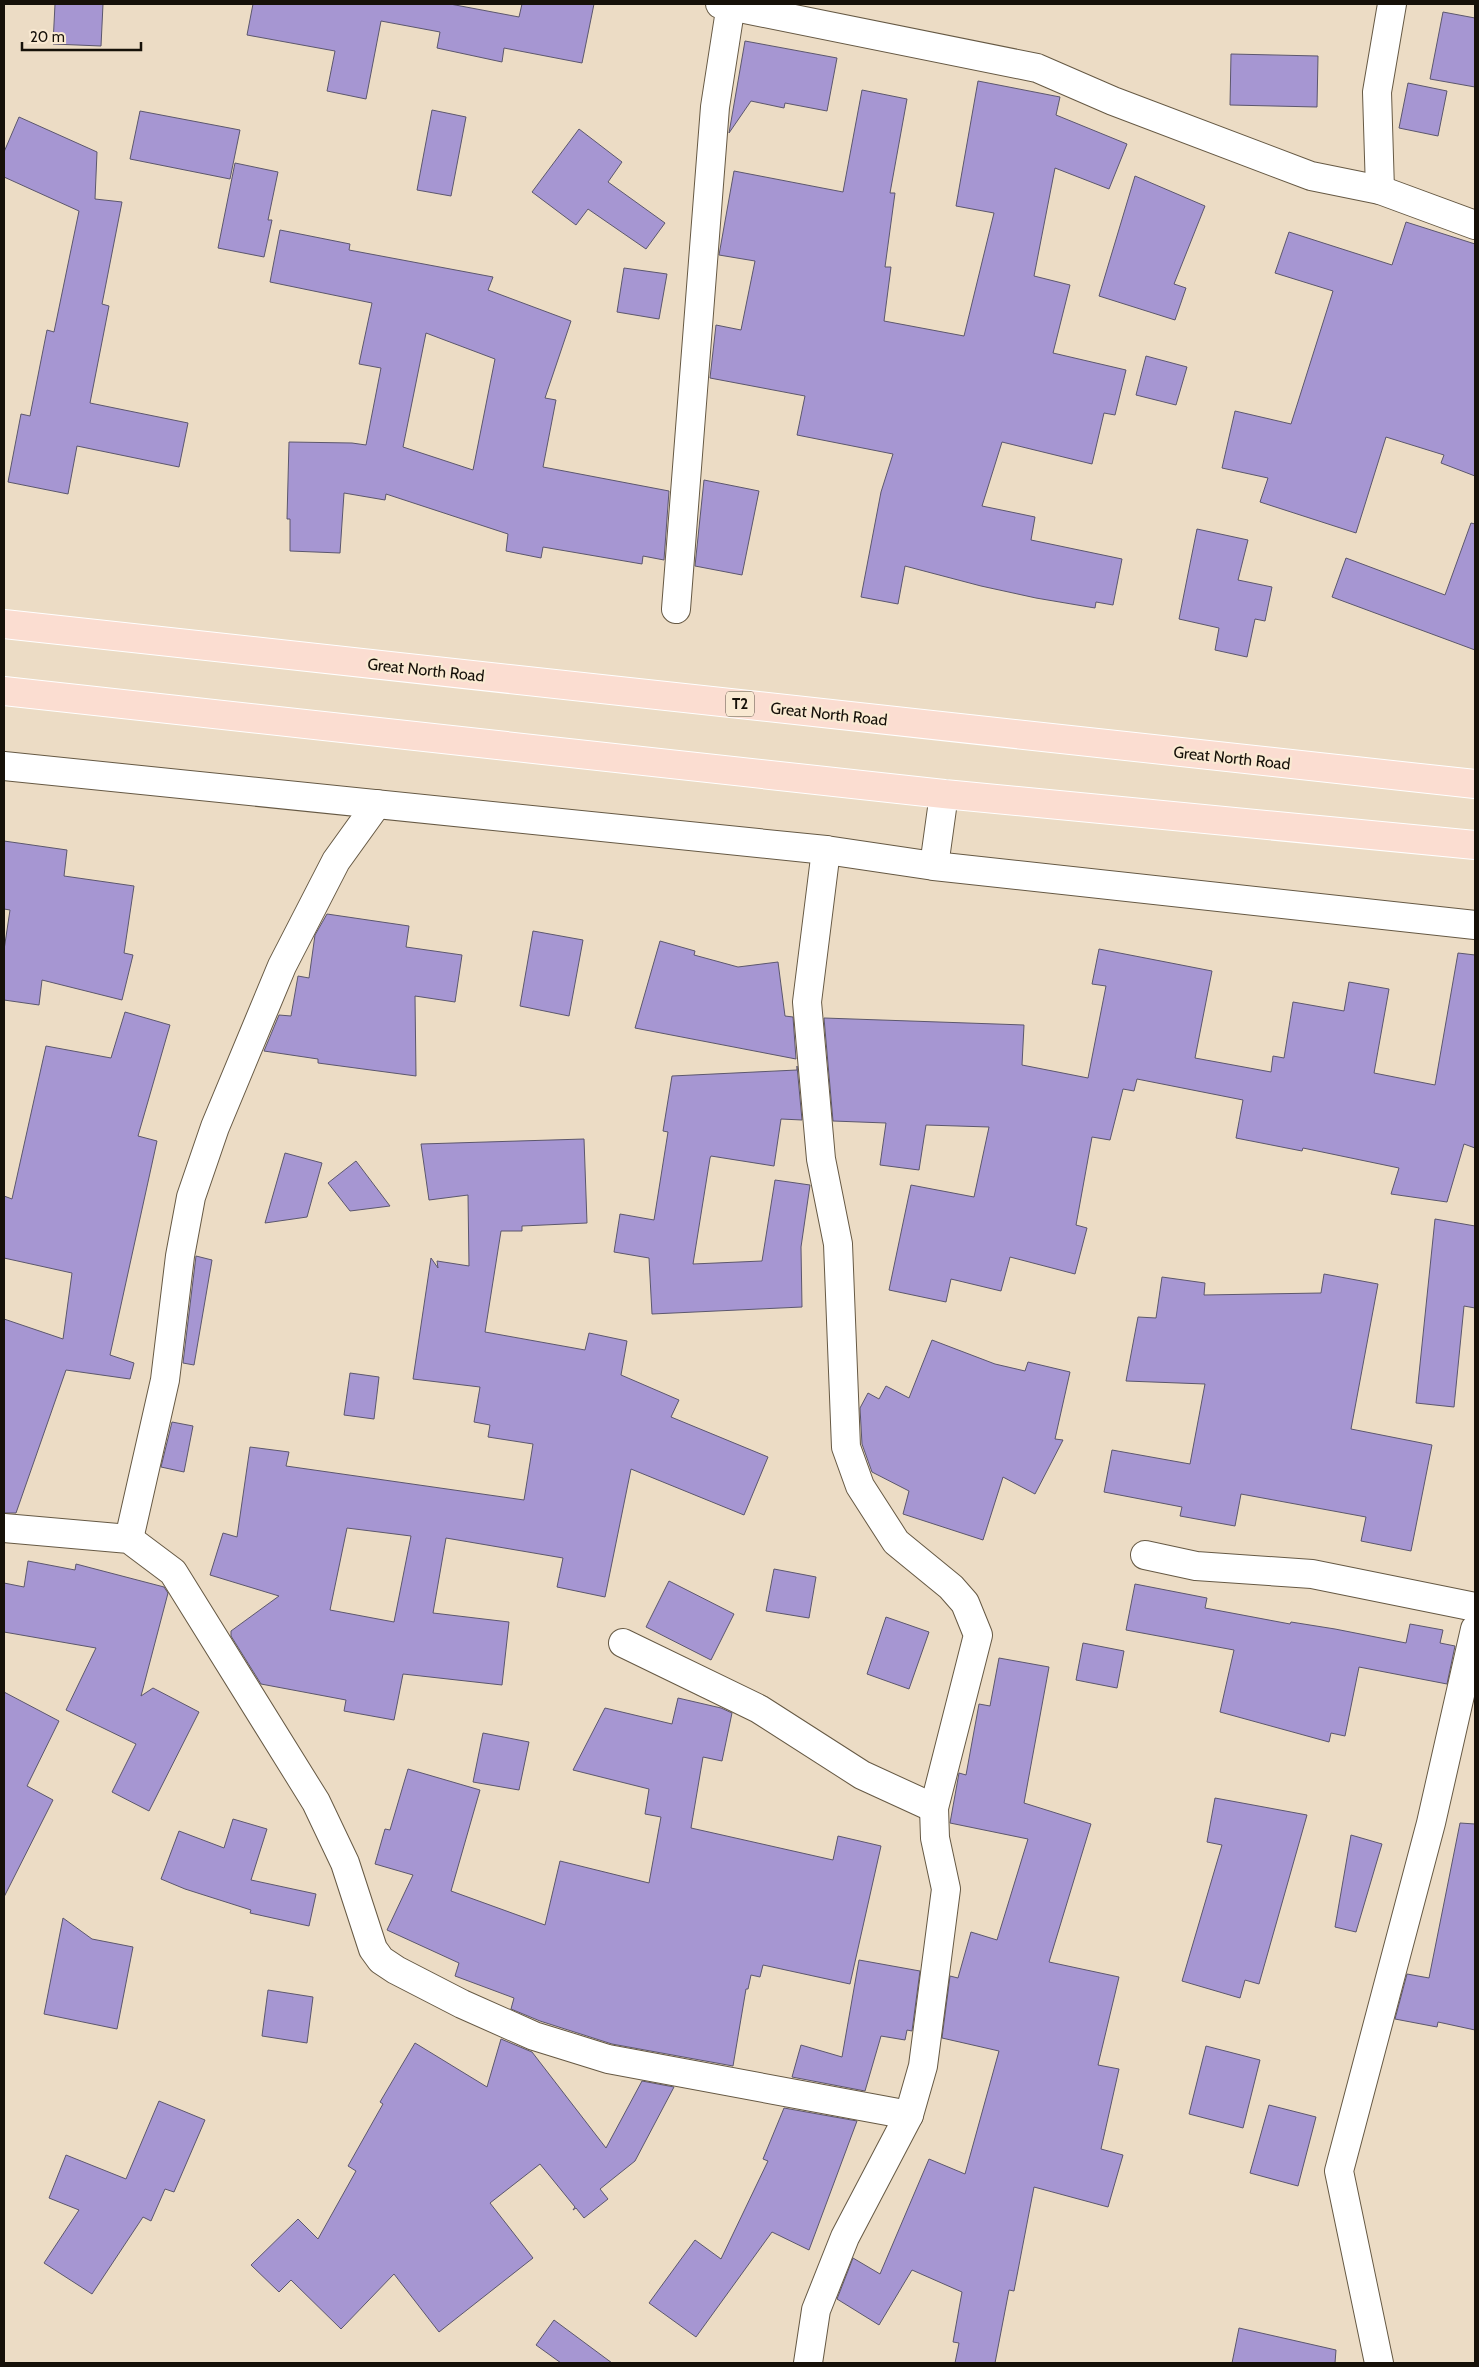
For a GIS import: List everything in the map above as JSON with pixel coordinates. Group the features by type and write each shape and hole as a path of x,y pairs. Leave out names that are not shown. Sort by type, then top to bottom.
{"main road":[{"name":"Great North Road","path":"4,624 1475,784"},
{"path":"4,691 944,794 1475,845"}],"street":[{"path":"1380,190 1377,92 1392,4"},
{"path":"676,609 715,107 727,5 1038,68 1130,108 1311,176 1380,190 1475,225"},
{"path":"4,766 826,850 934,866 1475,925"},
{"path":"934,866 944,794"},
{"path":"129,1539 165,1380 180,1256 191,1196 215,1127 282,966 336,861 378,804"},
{"path":"808,2363 816,2310 845,2237 909,2115 923,2066 946,1889 935,1838 934,1808 978,1635 964,1603 952,1586 896,1542 860,1486 846,1447 838,1244 821,1159 807,1002 826,850"},
{"path":"4,1528 129,1539 173,1572 316,1802 345,1863 373,1949 381,1960 396,1970 462,2004 534,2036 608,2059 909,2115"},
{"path":"1145,1554 1196,1566 1312,1574 1475,1608"},
{"path":"1380,2363 1339,2171 1431,1823 1475,1629"},
{"path":"623,1643 759,1709 862,1775 934,1808"}],"building":[{"path":"55,4 103,4 101,46 53,44"},
{"path":"253,4 450,4 519,17 522,4 594,4 582,63 504,48 502,62 437,48 440,32 381,21 366,99 327,91 335,51 247,35"},
{"path":"1443,12 1475,18 1475,87 1430,79"},
{"path":"745,41 837,58 827,111 785,103 784,108 751,101 729,133"},
{"path":"1231,54 1318,56 1317,107 1230,105"},
{"path":"978,81 1060,97 1056,115 1127,144 1109,189 1055,168 1034,276 1070,285 1053,353 1126,370 1115,415 1104,413 1092,464 1002,442 982,506 1035,517 1031,540 1122,559 1113,605 1096,602 1095,608 1036,598 905,566 898,604 861,597 881,492 893,454 797,435 805,396 710,378 716,325 741,330 755,261 719,255 734,171 843,192 862,90 907,99 890,193 895,193 885,267 891,267 884,321 964,336 994,213 956,206"},
{"path":"1408,83 1447,91 1438,136 1399,128"},
{"path":"432,110 466,117 451,196 417,190"},
{"path":"140,111 240,130 230,179 130,159"},
{"path":"19,117 97,152 95,199 122,202 102,304 109,306 90,403 188,423 179,467 77,446 68,494 8,482 21,414 30,416 47,330 54,332 79,211 4,177 4,152"},
{"path":"579,129 622,162 608,182 665,223 646,249 588,209 576,225 532,192"},
{"path":"235,163 278,172 268,220 272,220 264,257 218,248"},
{"path":"1135,176 1205,206 1174,284 1186,288 1175,320 1099,296"},
{"path":"1406,222 1475,244 1475,476 1441,463 1444,455 1386,437 1356,533 1260,502 1268,478 1222,468 1235,411 1291,424 1333,291 1275,273 1289,232 1392,265"},
{"path":"280,230 350,244 349,250 493,277 488,290 571,321 545,398 556,400 543,467 669,491 664,560 643,556 642,564 543,547 541,558 506,551 508,534 386,494 385,500 344,493 340,553 290,551 290,519 287,519 289,442 366,445 381,368 359,364 372,303 270,282","holes":["426,333 495,359 473,470 403,447"]},
{"path":"624,268 667,274 659,319 617,312"},
{"path":"1146,356 1187,367 1176,405 1136,395"},
{"path":"704,480 759,491 742,575 695,566"},
{"path":"1471,523 1475,524 1475,650 1332,597 1346,558 1445,595"},
{"path":"1197,529 1248,540 1238,580 1272,587 1265,621 1255,619 1247,657 1215,650 1219,628 1179,619"},
{"path":"4,841 67,850 64,876 134,886 124,953 133,955 122,1000 42,980 39,1005 4,1000 4,950 10,910 4,909"},
{"path":"327,914 409,926 406,947 462,955 455,1002 415,996 416,1076 318,1063 318,1059 264,1051 279,1015 291,1016 298,976 309,978 315,935"},
{"path":"533,931 583,940 569,1016 520,1006"},
{"path":"660,941 695,951 694,955 738,967 778,962 785,1016 793,1017 796,1059 635,1028"},
{"path":"1099,949 1212,971 1195,1058 1271,1072 1273,1056 1284,1058 1293,1002 1344,1011 1349,982 1389,989 1374,1073 1435,1085 1458,953 1475,955 1475,1148 1464,1144 1447,1202 1391,1194 1399,1168 1303,1148 1302,1151 1236,1138 1243,1100 1137,1079 1134,1091 1123,1089 1110,1140 1092,1137 1076,1225 1087,1228 1075,1274 1010,1257 1001,1291 951,1279 946,1302 889,1290 911,1185 974,1197 989,1127 926,1125 919,1170 880,1165 886,1123 833,1121 824,1018 1024,1025 1022,1065 1088,1078 1106,986 1092,984"},
{"path":"125,1012 170,1025 138,1136 157,1141 110,1355 134,1363 130,1379 66,1370 16,1513 4,1513 4,1319 63,1339 72,1273 4,1258 4,1196 12,1199 46,1046 111,1058"},
{"path":"797,1066 802,1120 781,1119 774,1166 711,1156 693,1264 762,1261 775,1180 810,1185 801,1247 802,1307 652,1314 649,1258 614,1252 620,1214 654,1220 668,1132 663,1131 672,1076 797,1070"},
{"path":"584,1139 587,1223 522,1226 522,1231 501,1231 485,1332 585,1350 589,1333 627,1341 621,1375 679,1400 671,1417 768,1457 744,1515 631,1469 605,1597 557,1587 563,1558 446,1538 433,1613 509,1622 502,1685 403,1674 394,1720 344,1711 346,1700 261,1684 231,1636 231,1631 279,1596 210,1575 223,1533 237,1537 250,1447 289,1452 286,1466 524,1500 533,1444 488,1437 490,1425 474,1422 480,1387 413,1379 431,1258 438,1268 437,1261 469,1266 468,1195 429,1200 421,1144","holes":["347,1528 411,1536 394,1622 330,1610"]},
{"path":"285,1153 322,1163 307,1217 265,1223"},
{"path":"356,1161 390,1206 350,1211 328,1183"},
{"path":"1435,1219 1475,1226 1475,1308 1464,1306 1454,1407 1416,1403"},
{"path":"196,1256 212,1260 194,1365 183,1363"},
{"path":"1324,1274 1378,1284 1351,1429 1432,1445 1411,1551 1361,1541 1366,1517 1241,1494 1235,1526 1180,1516 1182,1507 1104,1492 1112,1450 1190,1464 1205,1384 1126,1381 1138,1317 1156,1318 1162,1277 1205,1283 1204,1295 1321,1293"},
{"path":"932,1340 995,1364 1025,1371 1028,1362 1070,1372 1055,1439 1063,1440 1035,1494 1003,1477 983,1540 903,1514 909,1491 872,1472 862,1444 860,1408 868,1393 879,1399 886,1386 909,1398"},
{"path":"350,1373 379,1377 374,1419 344,1415"},
{"path":"172,1422 193,1426 184,1472 161,1467"},
{"path":"28,1561 75,1570 76,1564 164,1587 168,1593 141,1696 153,1688 199,1712 149,1811 112,1792 136,1744 66,1710 96,1648 4,1632 4,1583 24,1587"},
{"path":"774,1569 816,1577 809,1618 766,1611"},
{"path":"669,1581 734,1614 711,1660 646,1627"},
{"path":"1135,1584 1207,1598 1205,1608 1290,1624 1291,1622 1335,1629 1406,1643 1410,1624 1443,1630 1440,1643 1455,1646 1447,1684 1359,1667 1345,1736 1331,1733 1329,1742 1220,1712 1234,1650 1126,1630"},
{"path":"886,1617 929,1632 909,1689 867,1674"},
{"path":"1083,1643 1124,1651 1117,1688 1076,1680"},
{"path":"999,1658 1049,1667 1024,1803 1091,1824 1049,1962 1119,1977 1098,2065 1119,2069 1101,2149 1123,2155 1108,2207 1034,2187 1014,2291 1009,2290 995,2363 955,2363 959,2343 953,2342 962,2292 912,2270 879,2325 837,2299 853,2258 880,2274 929,2159 965,2174 999,2051 942,2038 950,1976 958,1978 971,1932 997,1940 1028,1839 950,1823 959,1773 966,1775 979,1704 990,1706"},
{"path":"4,1692 59,1721 27,1786 53,1800 4,1897"},
{"path":"678,1698 721,1708 732,1713 722,1761 703,1757 691,1828 833,1860 838,1836 881,1846 850,1984 763,1965 760,1977 751,1975 748,1989 746,1989 733,2066 612,2044 540,2021 511,2009 514,1998 455,1976 459,1963 387,1930 413,1875 375,1864 385,1829 390,1830 408,1769 480,1790 451,1891 545,1925 560,1861 649,1883 661,1817 645,1814 649,1789 573,1770 605,1708 672,1724"},
{"path":"483,1733 529,1742 519,1790 473,1782"},
{"path":"1215,1798 1307,1815 1259,1984 1245,1980 1240,1998 1182,1981 1222,1845 1207,1842"},
{"path":"233,1819 267,1829 251,1880 316,1894 309,1926 250,1913 251,1910 185,1889 161,1879 179,1831 224,1848"},
{"path":"1460,1823 1475,1824 1475,2030 1438,2022 1437,2027 1395,2019 1407,1974 1429,1978"},
{"path":"1351,1835 1382,1844 1356,1932 1335,1927"},
{"path":"63,1918 92,1939 133,1947 117,2029 44,2014"},
{"path":"859,1960 920,1971 912,2031 907,2030 905,2040 881,2036 865,2091 792,2077 801,2045 842,2057"},
{"path":"268,1990 313,1997 307,2043 262,2036"},
{"path":"501,2039 532,2052 606,2148 642,2081 674,2087 635,2161 600,2189 608,2199 584,2218 576,2208 573,2210 575,2207 540,2164 490,2203 533,2258 439,2332 394,2274 341,2329 291,2280 279,2292 251,2265 298,2219 318,2239 356,2171 348,2166 383,2104 380,2102 415,2043 487,2087"},
{"path":"1206,2046 1260,2060 1243,2128 1189,2114"},
{"path":"159,2101 205,2120 174,2192 165,2189 151,2221 143,2217 92,2294 44,2263 79,2210 49,2198 66,2155 126,2179"},
{"path":"1269,2105 1316,2117 1298,2186 1250,2173"},
{"path":"784,2108 857,2121 809,2250 772,2232 696,2337 649,2303 695,2240 721,2259 768,2161 763,2159"},
{"path":"554,2320 612,2363 561,2363 536,2345"},
{"path":"1239,2328 1336,2350 1335,2363 1232,2363"}]}
